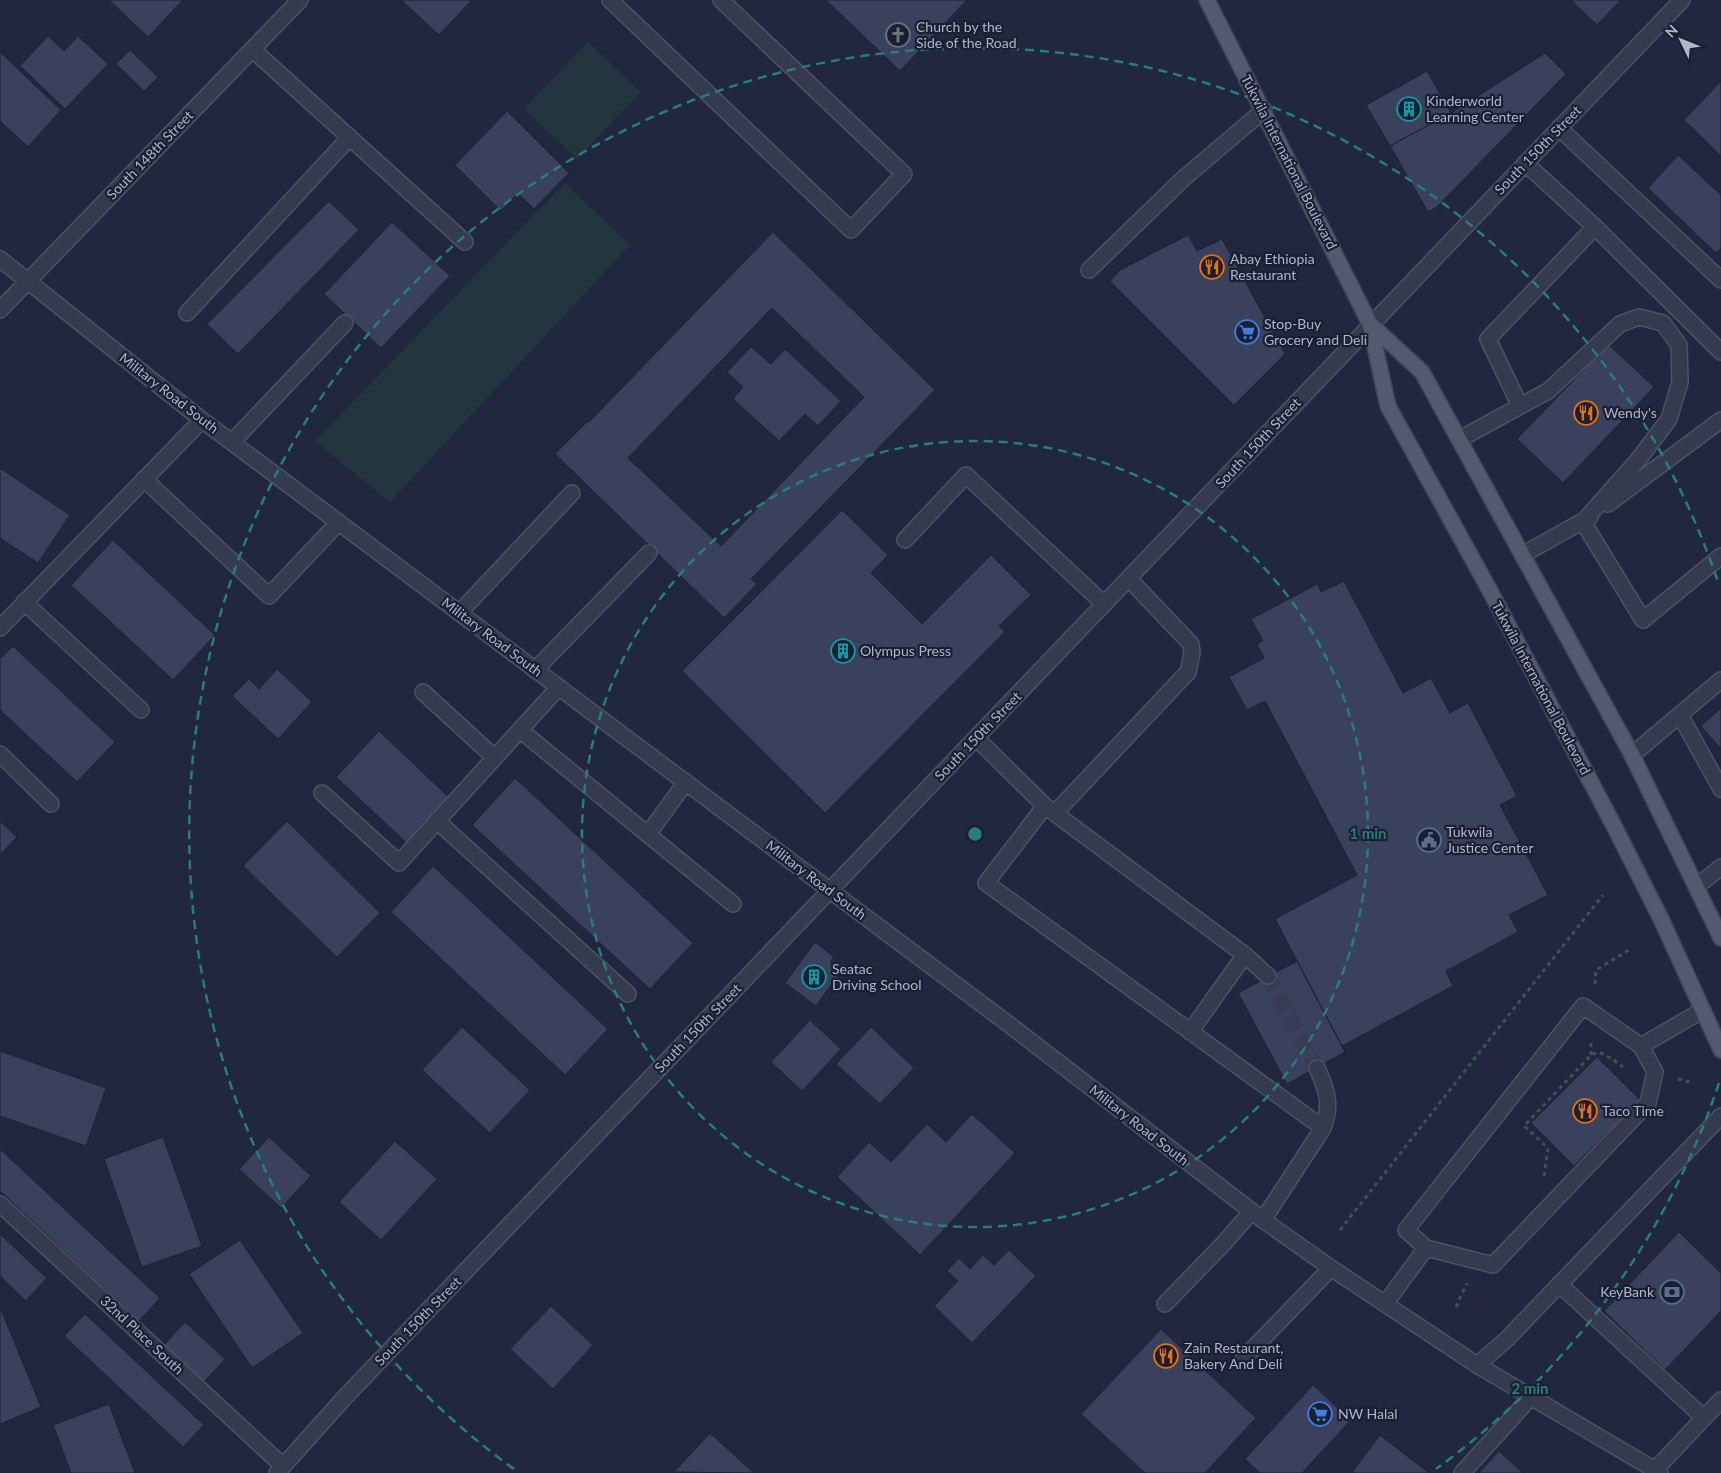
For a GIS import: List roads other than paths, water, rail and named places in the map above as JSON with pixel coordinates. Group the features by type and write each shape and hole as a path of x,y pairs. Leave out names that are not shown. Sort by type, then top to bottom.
{"main road":[{"name":"Tukwila International Boulevard","path":"1207,0 1370,324 1388,406 1489,589 1595,790 1662,921 1721,1050"},
{"name":"Tukwila International Boulevard","path":"1370,324 1422,372 1524,554 1632,755 1721,938"}],"street":[{"name":"South 148th Street","path":"0,310 300,0"},
{"path":"620,3 851,230 904,174 721,0"},
{"name":"South 150th Street","path":"280,1470 346,1396 1682,0"},
{"path":"252,49 465,242"},
{"path":"1090,270 1184,178 1264,110"},
{"path":"1559,128 1721,280"},
{"path":"187,314 350,138"},
{"path":"1525,163 1595,227 1721,352"},
{"path":"1520,406 1488,339 1595,227"},
{"name":"Military Road South","path":"0,259 202,420 1007,1023 1257,1215 1331,1268 1478,1365 1656,1472"},
{"path":"1460,439 1548,391 1620,324 1639,317 1663,323 1679,344 1680,382 1669,419 1638,460 1583,522"},
{"path":"232,442 345,323"},
{"path":"0,628 202,420"},
{"path":"1524,554 1583,522 1721,420"},
{"path":"905,540 966,475 1104,604"},
{"path":"144,480 269,596 339,522"},
{"path":"459,613 572,493"},
{"path":"1583,522 1643,620 1721,556"},
{"path":"535,670 649,553"},
{"path":"1129,579 1191,644 1192,653 1188,672 1050,809 986,884 1323,1128"},
{"path":"24,602 141,710"},
{"path":"1632,755 1721,680"},
{"path":"322,793 399,863 559,687"},
{"path":"422,692 495,758"},
{"path":"1680,714 1721,789"},
{"path":"520,730 733,904"},
{"path":"976,738 1050,809 1245,955 1268,976"},
{"path":"0,754 51,804"},
{"path":"648,834 686,782"},
{"path":"438,821 628,994"},
{"path":"1697,886 1721,867"},
{"path":"1190,1032 1245,955"},
{"path":"1583,1006 1641,1046 1655,1072 1648,1103 1493,1265 1426,1248 1406,1230 1583,1006"},
{"path":"1641,1046 1703,1010"},
{"path":"1165,1304 1225,1242 1257,1215 1323,1128 1328,1116 1328,1103 1326,1088 1317,1068"},
{"path":"1478,1365 1506,1340 1721,1116"},
{"name":"32nd Place South","path":"0,1204 280,1470"},
{"path":"1385,1304 1426,1248"},
{"path":"1243,1359 1331,1268"},
{"path":"1559,1284 1704,1418"},
{"path":"1462,1473 1531,1397"},
{"path":"1656,1472 1721,1400"}],"tunnel":[{"path":"1268,976 1317,1068"}],"place":[{"name":"Church by the Side of the Road","path":"898,35"},
{"name":"Kinderworld Learning Center","path":"1409,109"},
{"name":"Abay Ethiopia Restaurant","path":"1212,267"},
{"name":"Stop-Buy Grocery and Deli","path":"1247,332"},
{"name":"Wendy's","path":"1586,413"},
{"name":"Olympus Press","path":"843,651"},
{"name":"Tukwila Justice Center","path":"1429,840"},
{"name":"Seatac Driving School","path":"814,977"},
{"name":"Taco Time","path":"1585,1111"},
{"name":"KeyBank","path":"1672,1292"},
{"name":"Zain Restaurant, Bakery And Deli","path":"1166,1356"},
{"name":"NW Halal","path":"1320,1414"}]}
